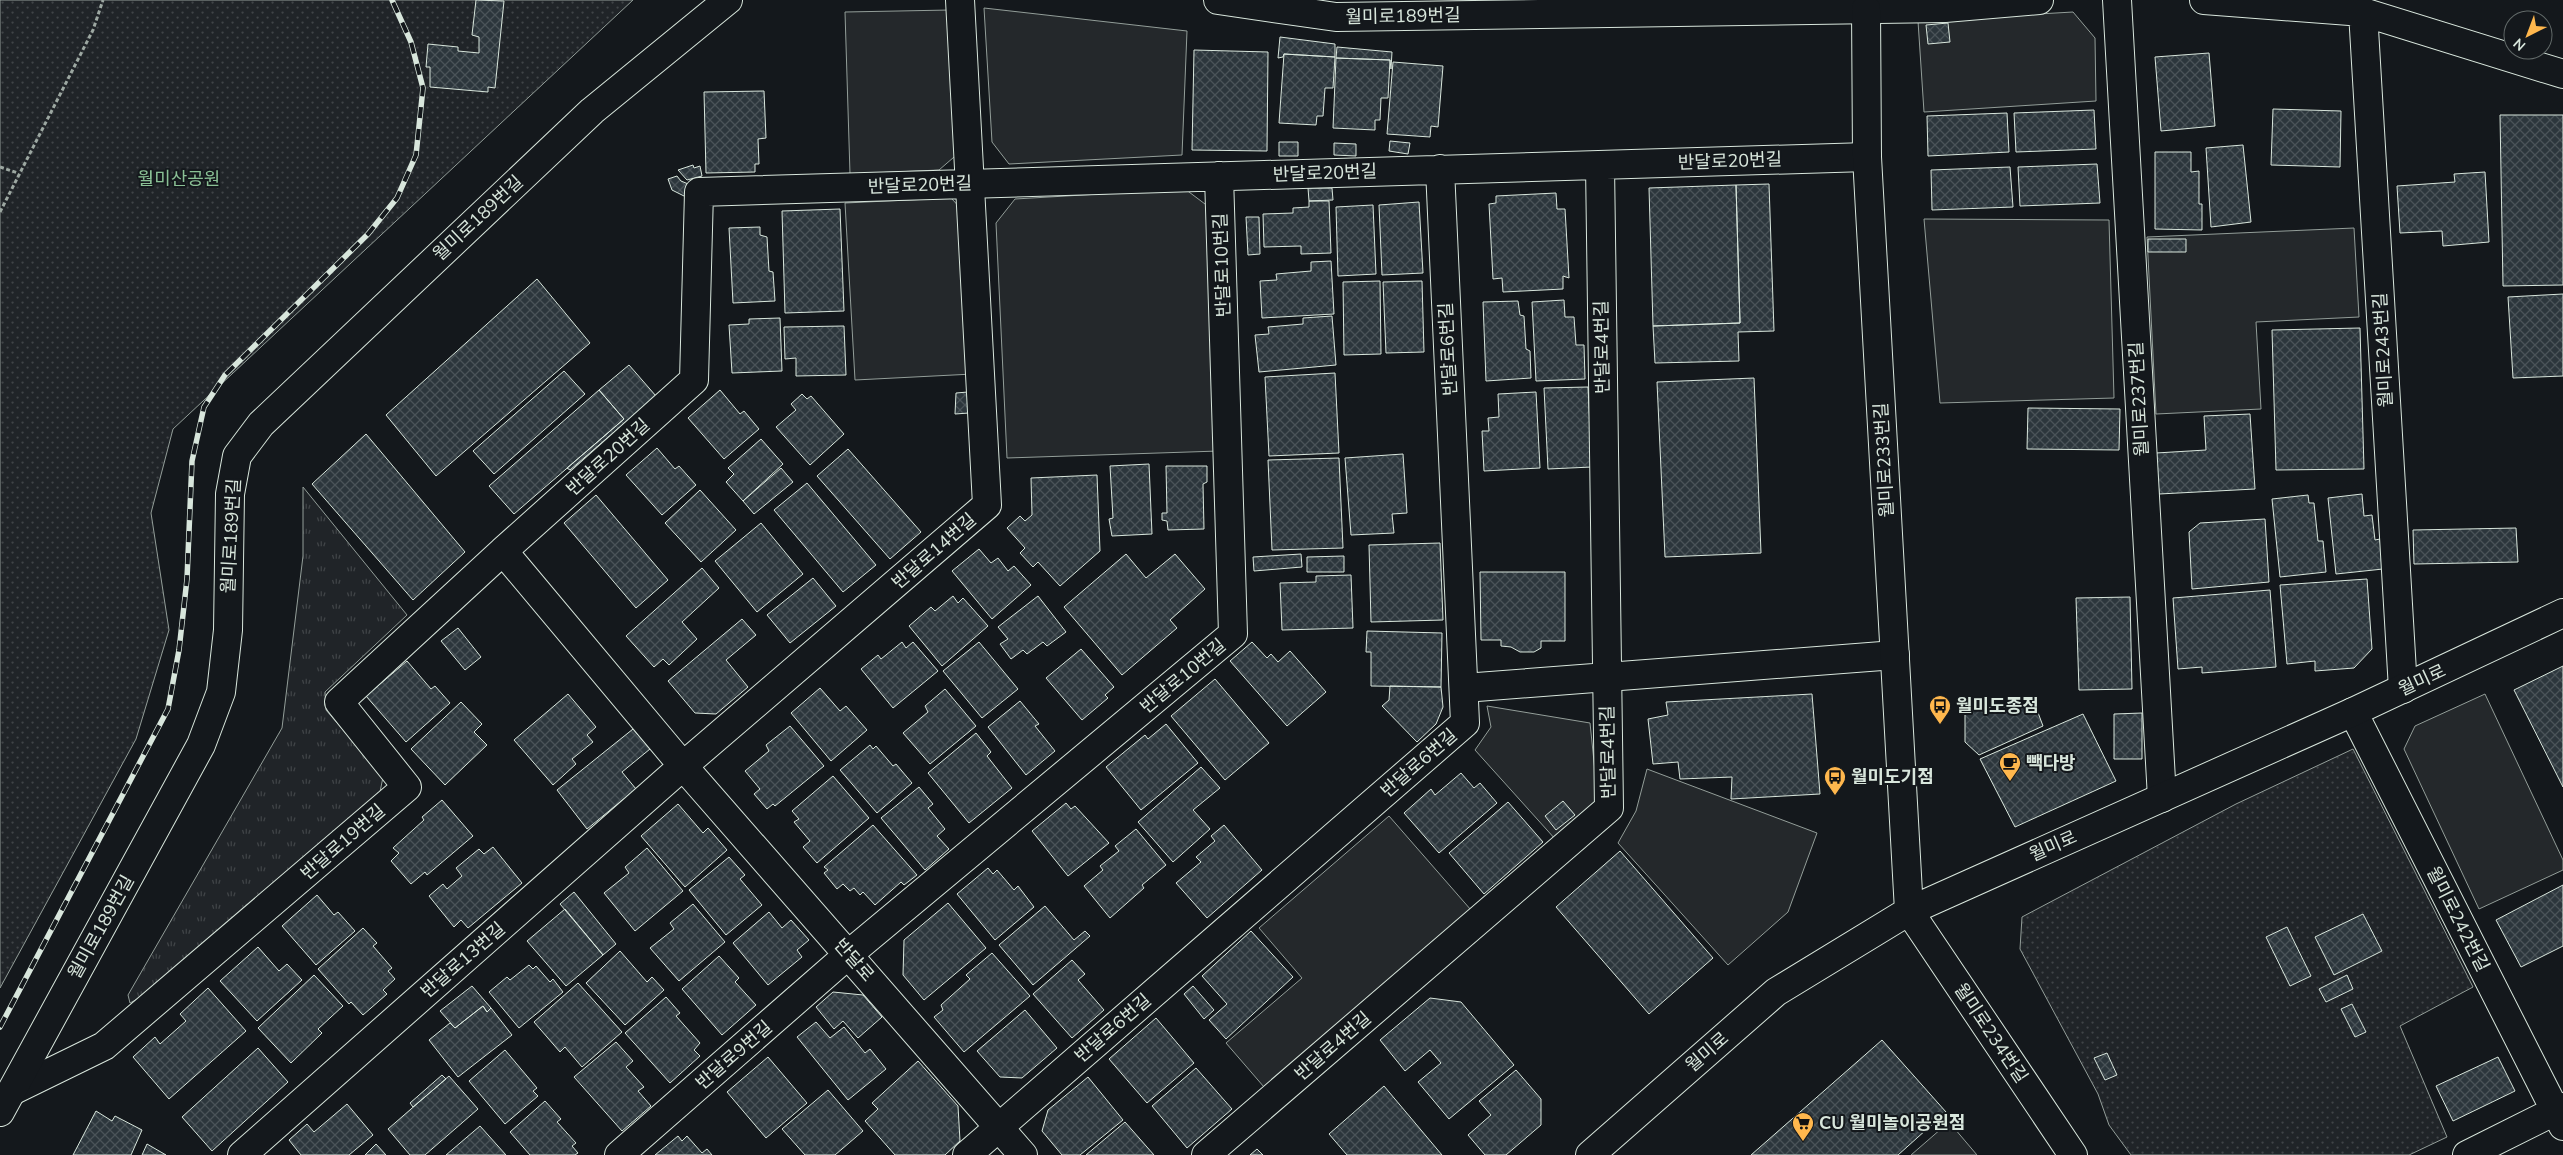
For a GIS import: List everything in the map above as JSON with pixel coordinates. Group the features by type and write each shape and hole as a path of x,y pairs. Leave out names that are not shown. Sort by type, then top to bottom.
{"street":[{"name":"월미로189번길","path":"6,1102 201,744 221,692 228,630 230,494 237,456 261,424 528,171 592,112 728,0"},
{"path":"960,0 972,184"},
{"name":"월미로189번길","path":"1218,0 1336,17 1945,8 2039,0"},
{"name":"월미로237번길","path":"2117,0 2162,798"},
{"path":"2204,0 2363,12 2563,74"},
{"name":"월미로233번길","path":"1866,9 1867,157 1909,911"},
{"name":"월미로243번길","path":"2363,12 2403,689"},
{"name":"반달로20번길","path":"503,551 694,380 699,192 1867,157"},
{"name":"반달로4번길","path":"1206,1155 1609,808 1600,165"},
{"name":"반달로6번길","path":"999,1127 1465,723 1440,169"},
{"name":"반달로10번길","path":"849,954 1233,634 1219,176"},
{"name":"반달로14번길","path":"683,766 987,505 972,184"},
{"name":"반달로19번길","path":"6,1102 104,1046 407,787 339,702 503,551"},
{"path":"503,551 683,766"},
{"name":"월미로","path":"1590,1155 1776,992 1909,911 2353,712 2563,613"},
{"path":"1464,688 1895,655"},
{"name":"월미로242번길","path":"2353,712 2561,1115"},
{"name":"반달로","path":"683,766 1023,1155"},
{"name":"반달로13번길","path":"242,1155 683,766"},
{"name":"월미로234번길","path":"1909,911 2073,1155"},
{"name":"반달로9번길","path":"619,1155 849,954"},
{"path":"2467,1155 2561,1115"},
{"path":"967,1155 999,1127"}],"path":[{"path":"0,212 18,173 93,30 103,0"},
{"path":"0,167 18,173"}],"green space":[{"name":"월미산공원","path":"0,0 633,0 173,429 151,513 169,630 136,739 0,988"},
{"path":"303,487 407,615 325,692 326,710 383,777 380,792 143,996 130,1003 128,995 282,728 303,556"},
{"path":"2353,749 2473,987 2400,1026 2447,1137 2409,1155 2131,1155 2109,1125 2098,1094 2020,949 2022,917 2236,804"}],"shaded area":[{"path":"984,8 1187,31 1182,155 1009,164 992,142"},
{"path":"950,10 961,151 939,170 850,174 845,12"},
{"path":"2073,12 2095,38 2096,101 1924,112 1918,21"},
{"path":"1185,189 1209,207 1219,451 1007,458 996,223 1015,199"},
{"path":"951,198 967,215 973,374 855,380 845,203"},
{"path":"1924,219 2109,220 2114,398 1940,403"},
{"path":"2354,228 2359,317 2256,322 2261,409 2156,414 2147,237"},
{"path":"2485,694 2563,860 2563,870 2479,909 2404,749 2415,726"},
{"path":"1487,706 1590,723 1598,800 1556,840 1475,750 1491,727"},
{"path":"1647,769 1817,833 1788,912 1728,965 1618,843 1636,811"},
{"path":"1389,816 1471,910 1264,1087 1226,1043 1302,978 1259,928"},
{"path":"1949,1122 1977,1155 1911,1155"}],"building":[{"path":"476,0 504,1 495,88 488,87 488,92 430,87 430,67 426,67 428,44 458,47 458,51 479,53 479,37 472,35"},
{"path":"1948,23 1950,42 1928,44 1926,25"},
{"path":"1280,37 1335,44 1335,57 1284,54 1283,57 1278,58"},
{"path":"1337,47 1392,52 1391,69 1390,60 1336,58"},
{"path":"1194,50 1268,52 1267,151 1192,150"},
{"path":"2209,53 2215,126 2161,131 2155,57"},
{"path":"1284,54 1335,57 1333,88 1325,88 1323,116 1317,116 1316,125 1279,123"},
{"path":"1336,58 1390,60 1388,98 1381,98 1380,120 1375,120 1375,130 1333,128"},
{"path":"1393,62 1443,66 1438,127 1431,126 1430,137 1387,134"},
{"path":"764,91 766,138 758,139 759,164 755,164 755,172 706,173 704,92"},
{"path":"2273,109 2341,111 2340,167 2271,165"},
{"path":"2094,110 2096,149 2016,152 2014,113"},
{"path":"2007,113 2009,152 1928,156 1927,116"},
{"path":"2500,115 2563,115 2563,285 2503,286"},
{"path":"1390,141 1410,143 1408,154 1389,151"},
{"path":"1279,142 1298,142 1298,156 1279,156"},
{"path":"1334,143 1356,144 1356,156 1334,155"},
{"path":"2243,145 2251,222 2211,227 2206,148"},
{"path":"2155,152 2191,152 2191,172 2199,171 2199,204 2202,204 2202,230 2155,229"},
{"path":"2097,164 2100,203 2020,206 2018,167"},
{"path":"693,165 694,168 700,166 702,176 687,180 678,170"},
{"path":"2010,167 2013,207 1932,210 1931,170"},
{"path":"2485,172 2489,242 2443,246 2442,231 2400,233 2397,186 2455,182 2454,174"},
{"path":"677,176 681,181 693,186 688,198 672,190 668,179"},
{"path":"1769,184 1774,331 1738,332 1739,361 1655,363 1653,326 1740,323 1736,185"},
{"path":"1736,185 1740,323 1653,326 1649,188"},
{"path":"1308,188 1332,188 1333,200 1309,201"},
{"path":"1556,193 1557,209 1565,209 1569,278 1563,276 1563,289 1503,292 1502,278 1493,279 1489,204 1496,203 1496,196"},
{"path":"1309,201 1329,201 1331,253 1301,254 1301,246 1264,247 1263,214 1293,213 1293,208 1309,207"},
{"path":"1419,202 1423,273 1382,275 1379,205"},
{"path":"1373,205 1376,274 1338,276 1336,207"},
{"path":"840,209 844,311 785,313 782,211"},
{"path":"1246,217 1259,217 1260,254 1248,255"},
{"path":"760,227 760,235 767,237 769,271 773,272 775,301 733,303 729,228"},
{"path":"2148,239 2186,239 2186,252 2148,252"},
{"path":"1331,261 1334,314 1262,318 1260,281 1277,280 1276,274 1311,271 1311,262"},
{"path":"537,279 590,343 436,476 386,415"},
{"path":"1380,281 1381,354 1344,355 1343,282"},
{"path":"1422,281 1424,352 1386,353 1383,282"},
{"path":"2563,294 2563,376 2513,378 2508,297"},
{"path":"1564,300 1565,317 1574,317 1576,345 1584,345 1585,379 1536,381 1532,302"},
{"path":"1518,301 1520,315 1524,316 1526,349 1530,351 1531,378 1486,381 1483,302"},
{"path":"1332,316 1336,365 1259,372 1255,335 1269,334 1268,327 1303,324 1303,318"},
{"path":"780,318 782,371 732,373 729,325 749,324 749,319"},
{"path":"844,326 846,375 796,376 796,358 785,359 784,327"},
{"path":"2360,328 2364,469 2276,470 2272,330"},
{"path":"629,365 656,396 570,470 567,468 624,419 599,390"},
{"path":"564,371 585,394 494,474 473,451"},
{"path":"1335,373 1339,453 1269,456 1265,377"},
{"path":"1754,378 1761,553 1665,557 1657,382"},
{"path":"1588,387 1592,467 1548,469 1544,388"},
{"path":"599,390 624,419 514,514 489,486"},
{"path":"720,390 740,414 744,411 759,429 724,459 688,418"},
{"path":"968,392 969,413 955,414 956,393"},
{"path":"1536,392 1540,468 1484,471 1482,431 1489,431 1488,418 1499,417 1498,394"},
{"path":"802,394 807,399 811,396 844,434 810,465 776,427 796,410 791,404"},
{"path":"2028,408 2120,409 2119,450 2027,449"},
{"path":"2250,414 2255,489 2159,494 2156,453 2206,450 2204,416"},
{"path":"366,434 465,552 413,600 312,484"},
{"path":"761,439 783,464 743,501 726,482 734,474 728,468"},
{"path":"657,448 675,469 679,466 696,485 662,515 626,475"},
{"path":"848,449 921,532 890,559 817,476"},
{"path":"1403,454 1407,513 1392,514 1394,533 1351,535 1345,458"},
{"path":"1339,458 1343,548 1272,550 1268,460"},
{"path":"1149,464 1152,534 1112,536 1109,519 1113,518 1110,466"},
{"path":"1166,466 1207,466 1207,482 1203,484 1204,529 1168,530 1167,521 1162,520 1162,513 1167,513"},
{"path":"781,468 793,482 754,514 743,501"},
{"path":"1097,475 1100,551 1060,586 1038,562 1033,567 1020,553 1025,548 1007,528 1020,516 1025,521 1032,515 1031,478"},
{"path":"807,483 876,565 843,592 774,510"},
{"path":"700,490 736,530 701,562 665,523"},
{"path":"2362,494 2364,516 2372,515 2375,540 2380,539 2383,569 2336,574 2328,498"},
{"path":"596,495 668,580 636,608 564,523"},
{"path":"2308,495 2309,503 2314,503 2318,541 2323,541 2326,572 2280,577 2272,499"},
{"path":"2265,519 2269,582 2192,589 2189,532 2200,523"},
{"path":"761,523 803,574 757,612 715,561"},
{"path":"2516,528 2518,562 2414,564 2413,530"},
{"path":"1440,543 1443,620 1371,622 1369,545"},
{"path":"979,549 991,563 998,558 1008,571 1014,566 1031,585 992,619 952,571"},
{"path":"1126,554 1146,578 1175,554 1205,589 1170,620 1177,628 1122,675 1064,607"},
{"path":"1301,554 1302,567 1254,571 1253,557"},
{"path":"1344,556 1344,572 1307,572 1307,557"},
{"path":"702,568 719,588 682,622 697,639 669,665 663,659 654,667 626,636"},
{"path":"1480,572 1565,572 1565,641 1541,641 1541,648 1534,652 1520,652 1511,647 1501,646 1501,640 1481,640"},
{"path":"1351,575 1353,628 1282,630 1280,583 1316,582 1316,576"},
{"path":"813,578 836,606 790,643 767,615"},
{"path":"2367,579 2372,649 2354,668 2315,671 2315,661 2287,664 2280,585"},
{"path":"2270,590 2276,667 2202,673 2202,667 2178,669 2173,598"},
{"path":"953,596 958,603 963,598 988,626 942,666 909,626 931,607 935,611"},
{"path":"1038,596 1066,632 1047,646 1043,642 1027,654 1023,650 1011,659 1000,644 1008,639 998,627"},
{"path":"2130,597 2132,689 2079,690 2076,598"},
{"path":"742,619 756,635 726,660 748,687 716,714 695,713 668,681"},
{"path":"458,628 481,657 465,670 441,641"},
{"path":"1367,631 1442,633 1441,687 1371,686 1371,652 1366,652"},
{"path":"902,642 906,648 913,642 938,671 893,708 861,669 878,655 881,659"},
{"path":"979,642 1018,689 982,718 943,671"},
{"path":"1252,642 1267,658 1271,654 1278,662 1290,651 1326,692 1287,726 1230,661"},
{"path":"1081,649 1114,687 1105,695 1108,698 1082,720 1046,678"},
{"path":"407,661 431,689 435,686 450,703 406,742 366,696"},
{"path":"2563,666 2563,787 2514,690"},
{"path":"1215,679 1269,743 1225,780 1171,716"},
{"path":"1390,686 1441,687 1443,707 1436,724 1417,742 1382,706 1389,700"},
{"path":"820,688 840,711 846,706 867,730 831,761 791,713"},
{"path":"945,689 976,726 930,764 903,733 928,712 925,706"},
{"path":"568,694 596,727 587,735 593,742 572,759 576,764 553,785 514,740"},
{"path":"1812,694 1820,794 1731,799 1732,777 1680,779 1678,762 1653,764 1648,719 1668,715 1666,702"},
{"path":"1020,701 1039,724 1035,726 1055,751 1026,775 988,727"},
{"path":"461,702 482,724 474,732 487,745 445,785 411,749"},
{"path":"2025,705 2025,713 2037,710 2043,726 1979,755 1965,742 1965,710"},
{"path":"2142,713 2142,759 2114,759 2114,714"},
{"path":"2083,714 2116,781 2015,827 1980,759"},
{"path":"1166,724 1198,763 1141,810 1106,767 1145,735 1148,739"},
{"path":"790,726 824,766 775,806 773,804 767,809 754,794 760,789 745,771 769,751 766,745"},
{"path":"633,729 650,749 622,772 636,789 587,829 557,790"},
{"path":"976,733 991,752 987,756 1012,788 969,823 928,773"},
{"path":"870,745 873,749 876,746 893,766 896,764 912,783 877,813 840,770"},
{"path":"1201,767 1220,788 1193,810 1210,829 1173,862 1138,822"},
{"path":"1461,773 1474,788 1480,783 1497,803 1439,853 1404,813 1431,789 1435,795"},
{"path":"833,776 869,818 817,863 803,847 810,841 794,822 799,819 792,811"},
{"path":"919,787 933,804 928,808 945,829 937,836 949,849 925,870 881,818"},
{"path":"442,800 473,836 427,875 425,872 411,884 391,861 399,853 393,848 424,820 422,817"},
{"path":"1563,801 1575,815 1556,830 1545,816"},
{"path":"1508,802 1543,842 1484,894 1449,853"},
{"path":"1066,803 1071,809 1075,806 1109,843 1068,876 1032,831"},
{"path":"678,804 703,833 708,828 727,850 685,887 641,836"},
{"path":"873,825 917,875 904,885 901,882 875,905 863,892 860,895 854,888 850,891 843,884 837,889 824,873 828,870 824,867"},
{"path":"1224,825 1262,870 1207,918 1176,883 1201,862 1196,857 1215,841 1211,836"},
{"path":"1136,829 1166,865 1142,885 1144,888 1110,918 1084,886 1103,870 1100,866 1119,851 1115,846"},
{"path":"493,847 522,883 468,928 461,920 454,927 429,896 443,884 447,889 462,876 456,868 479,849 484,854"},
{"path":"647,848 683,891 635,931 604,893 629,873 625,867"},
{"path":"1620,851 1713,958 1649,1014 1556,907"},
{"path":"729,857 745,875 740,879 762,905 726,935 689,890"},
{"path":"988,868 993,874 997,870 1014,890 1018,886 1034,907 995,940 957,894"},
{"path":"2563,885 2563,946 2521,967 2496,920"},
{"path":"574,892 616,944 603,955 560,904"},
{"path":"317,895 334,915 338,912 355,931 316,965 282,926"},
{"path":"948,903 986,948 924,1000 903,975 904,940"},
{"path":"693,904 725,942 679,981 650,948 674,929 670,923"},
{"path":"1045,906 1074,940 1085,931 1090,936 1033,985 999,945"},
{"path":"565,909 603,955 566,986 527,941"},
{"path":"769,912 782,928 791,920 809,940 797,950 802,957 768,985 733,943"},
{"path":"2363,914 2382,951 2334,975 2315,937"},
{"path":"2287,927 2311,976 2290,986 2266,937"},
{"path":"363,928 377,943 373,946 392,968 388,971 395,979 383,990 387,994 363,1015 351,1002 349,1004 318,969"},
{"path":"1251,931 1293,977 1226,1039 1209,1020 1227,1004 1202,976"},
{"path":"258,947 279,971 287,964 302,980 257,1021 220,981"},
{"path":"620,951 647,982 652,977 664,990 625,1025 586,983"},
{"path":"992,953 1030,996 964,1052 934,1017 943,1010 941,1005 970,979 966,975"},
{"path":"719,956 739,978 735,982 756,1005 722,1035 682,989"},
{"path":"1072,960 1085,974 1078,980 1104,1010 1072,1038 1033,994"},
{"path":"529,965 533,969 536,966 550,982 553,979 563,992 519,1028 489,992 507,977 510,980"},
{"path":"314,975 343,1006 318,1029 322,1033 291,1063 258,1028"},
{"path":"2347,975 2353,989 2326,1002 2319,989"},
{"path":"578,983 622,1032 582,1067 565,1047 560,1052 534,1022"},
{"path":"472,986 491,1008 487,1012 483,1006 455,1028 440,1011"},
{"path":"1193,986 1214,1010 1204,1019 1184,994"},
{"path":"208,988 246,1031 169,1099 133,1057 155,1037 160,1044 186,1021 180,1014"},
{"path":"833,992 863,995 882,1017 858,1038 843,1021 834,1029 816,1007"},
{"path":"666,997 680,1013 676,1016 700,1043 694,1050 700,1056 670,1083 625,1033"},
{"path":"1430,998 1461,1002 1514,1065 1449,1119 1418,1082 1441,1063 1430,1050 1405,1071 1380,1040"},
{"path":"2352,1004 2366,1032 2355,1037 2341,1009"},
{"path":"483,1006 487,1012 491,1008 512,1035 458,1077 429,1040 450,1023 455,1028"},
{"path":"1025,1010 1057,1048 1022,1078 1000,1077 977,1051"},
{"path":"1156,1018 1194,1063 1147,1103 1109,1059"},
{"path":"816,1022 830,1038 844,1027 865,1053 870,1049 886,1069 848,1100 797,1037"},
{"path":"1882,1040 1946,1112 1898,1155 1751,1155"},
{"path":"616,1042 633,1061 626,1067 644,1087 638,1091 651,1106 622,1131 574,1077"},
{"path":"258,1048 288,1082 212,1151 182,1117"},
{"path":"505,1050 537,1088 533,1091 538,1096 505,1124 469,1081"},
{"path":"2107,1053 2117,1075 2105,1080 2094,1058"},
{"path":"768,1057 807,1103 766,1138 727,1092"},
{"path":"2498,1057 2515,1091 2453,1121 2436,1086"},
{"path":"918,1061 958,1106 960,1141 945,1155 895,1155 865,1121 878,1109 872,1103"},
{"path":"1196,1068 1232,1109 1187,1148 1152,1106"},
{"path":"1516,1070 1541,1099 1541,1125 1506,1155 1485,1155 1468,1135 1491,1115 1479,1101"},
{"path":"442,1075 446,1079 413,1107 410,1103"},
{"path":"449,1076 478,1109 425,1155 410,1155 388,1129"},
{"path":"1088,1077 1123,1120 1080,1155 1062,1155 1042,1131 1048,1110"},
{"path":"1384,1086 1442,1155 1347,1155 1329,1134"},
{"path":"828,1090 863,1131 835,1155 805,1155 782,1129"},
{"path":"545,1101 561,1119 557,1122 576,1143 572,1146 578,1153 575,1155 530,1155 510,1132"},
{"path":"347,1104 373,1135 349,1155 301,1155 289,1140 307,1124 314,1132"},
{"path":"96,1111 112,1121 115,1116 142,1130 131,1155 73,1155"},
{"path":"1125,1122 1154,1155 1086,1155"},
{"path":"480,1126 506,1155 446,1155"},
{"path":"678,1136 682,1141 687,1136 702,1153 707,1149 712,1155 655,1155"},
{"path":"147,1144 166,1155 142,1155"},
{"path":"376,1144 386,1155 365,1155"},
{"path":"1257,1149 1263,1155 1250,1155"}],"railway":[{"path":"0,1027 168,709 179,650 187,579 192,461 204,407 225,375 368,234 397,198 416,155 423,88 411,42 392,0"}],"place":[{"name":"월미도종점","path":"1940,725"},
{"name":"빽다방","path":"2010,782"},
{"name":"월미도기점","path":"1835,796"},
{"name":"CU 월미놀이공원점","path":"1803,1142"}]}
